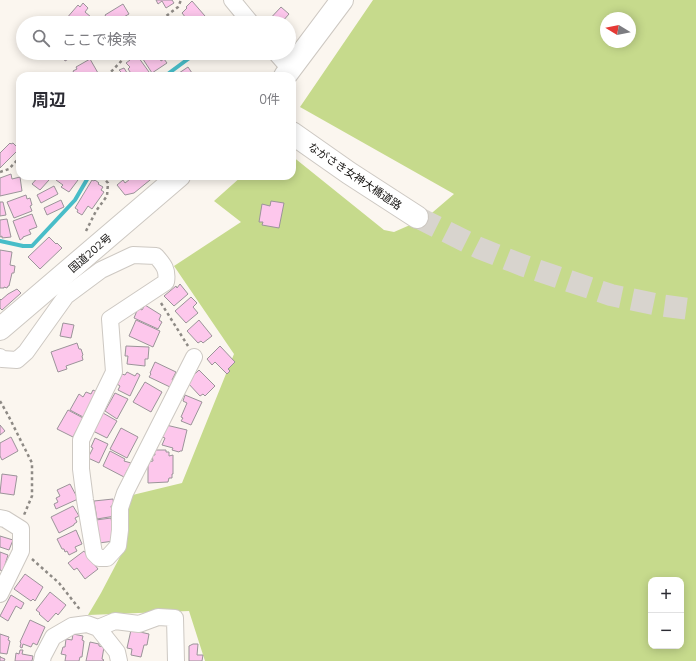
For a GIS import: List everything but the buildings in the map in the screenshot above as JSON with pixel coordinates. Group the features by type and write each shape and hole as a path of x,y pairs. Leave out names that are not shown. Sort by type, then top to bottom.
{"main road":[{"path":"289,72 342,0"},
{"name":"ながさき女神大橋道路","path":"296,136 417,217"},
{"name":"国道202号","path":"0,329 174,180"}],"street":[{"path":"237,2 246,16"},
{"path":"280,60 287,72"},
{"path":"0,357 2,359 17,360 26,352 66,296 101,270 133,255 156,256 165,267 167,275 166,282 110,319 114,372 81,440 81,469 84,500 94,553 99,558 107,558 118,546 120,508 125,493 194,357"},
{"path":"0,518 5,519 21,529 20,551 0,594"},
{"path":"42,661 53,637 72,626 93,626 115,621 139,624 158,616 176,618 176,661"},
{"path":"93,626 117,652 119,661"}],"path":[{"path":"166,16 178,7 181,0"},
{"path":"111,72 122,60"},
{"path":"0,172 9,169 16,161"},
{"path":"86,232 96,211 107,196 108,183 105,180"},
{"path":"154,291 194,357"},
{"path":"0,401 32,463 32,496 24,513 21,529"},
{"path":"20,551 39,565 59,583 93,626"}],"green space":[{"path":"373,0 696,0 696,661 205,661 189,611 88,615 123,551 116,499 182,483 234,354 174,266 241,222 214,201 238,180 296,180 296,159 384,230 394,232 426,218 454,194 300,107"}],"waterway":[{"path":"170,72 187,60"},
{"path":"0,241 23,246 32,246 75,200 87,180"}],"tunnel":[{"path":"417,217 479,248 569,281 611,295 659,305 696,310"}]}
